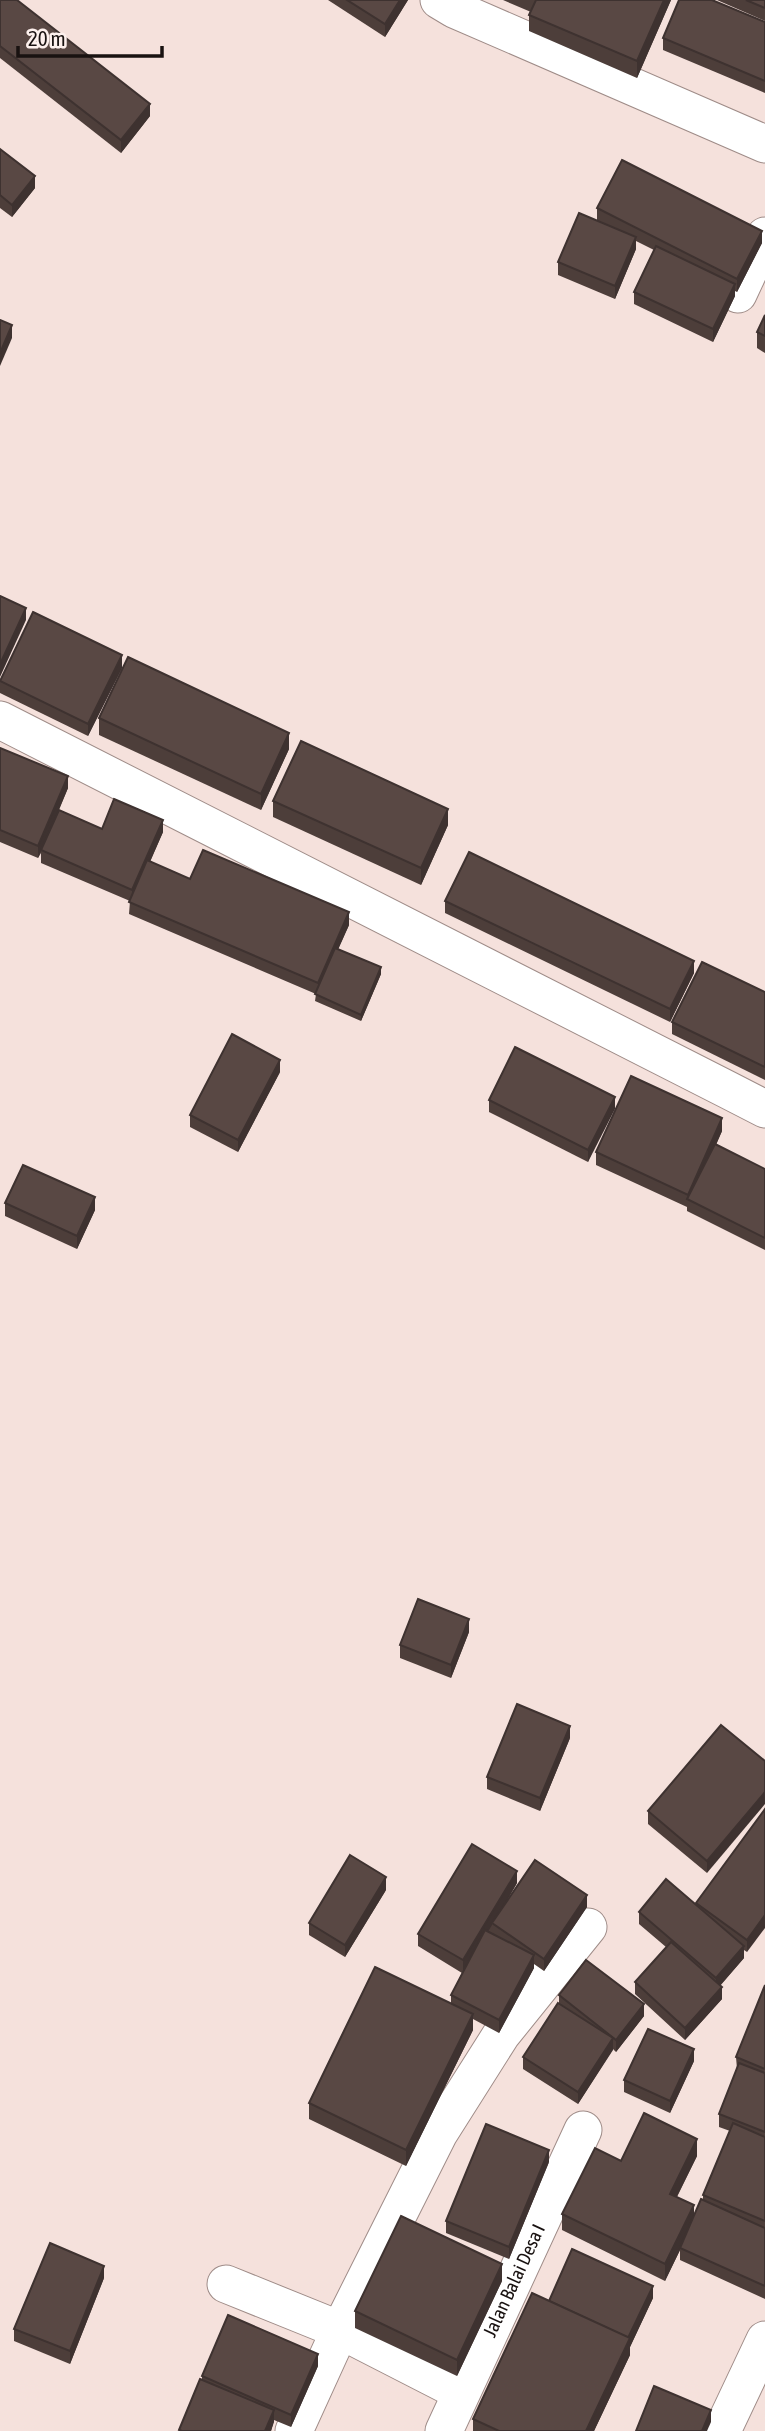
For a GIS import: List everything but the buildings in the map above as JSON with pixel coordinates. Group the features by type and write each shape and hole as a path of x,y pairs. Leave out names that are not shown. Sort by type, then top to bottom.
{"street":[{"path":"439,0 454,9 765,145"},
{"path":"738,294 765,236"},
{"path":"0,720 765,1109"},
{"path":"294,2431 340,2330 439,2133 501,2035 589,1927"},
{"name":"Jalan Balai Desa I","path":"444,2431 583,2130"},
{"path":"226,2284 340,2330 461,2392"},
{"path":"722,2431 765,2340"}]}
